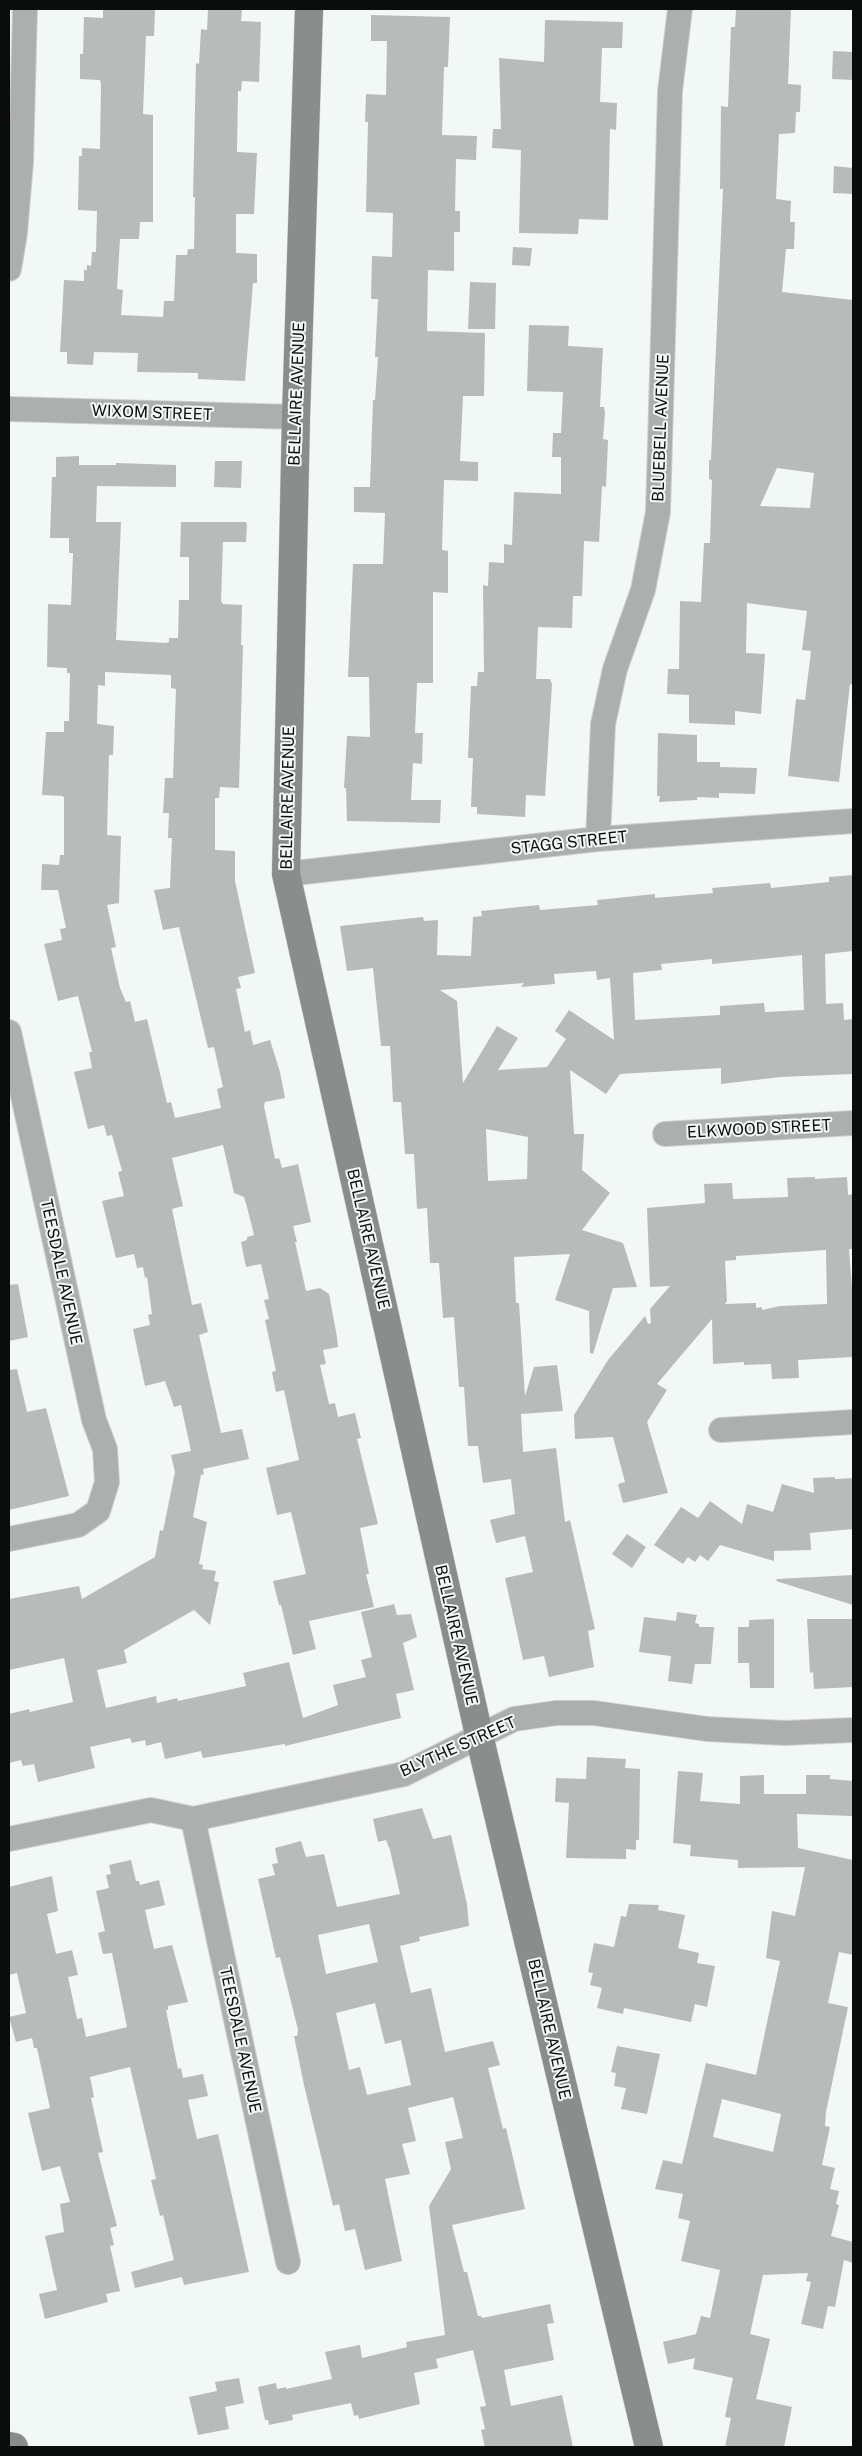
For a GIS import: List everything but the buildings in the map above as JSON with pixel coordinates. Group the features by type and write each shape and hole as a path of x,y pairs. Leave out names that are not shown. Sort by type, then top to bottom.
{"street":[{"path":"9,269 15,233 21,162 25,9"},
{"name":"BELLAIRE AVENUE","path":"309,9 296,417 286,874 479,1734 649,2447"},
{"name":"BLUEBELL AVENUE","path":"598,839 603,724 615,669 643,590 658,512 670,92 680,9"},
{"name":"WIXOM STREET","path":"9,410 296,417"},
{"name":"STAGG STREET","path":"286,874 598,839 853,821"},
{"name":"TEESDALE AVENUE","path":"9,1032 94,1420 106,1449 108,1482 98,1512 78,1525 9,1539"},
{"name":"ELKWOOD STREET","path":"665,1134 853,1124"},
{"path":"721,1430 853,1422"},
{"name":"BLYTHE STREET","path":"9,1838 151,1810 193,1819 404,1774 479,1734 514,1719 556,1713 594,1713 707,1730 785,1733 853,1730"},
{"name":"TEESDALE AVENUE","path":"193,1819 288,2262"},
{"path":"9,2446 14,2447"}]}
